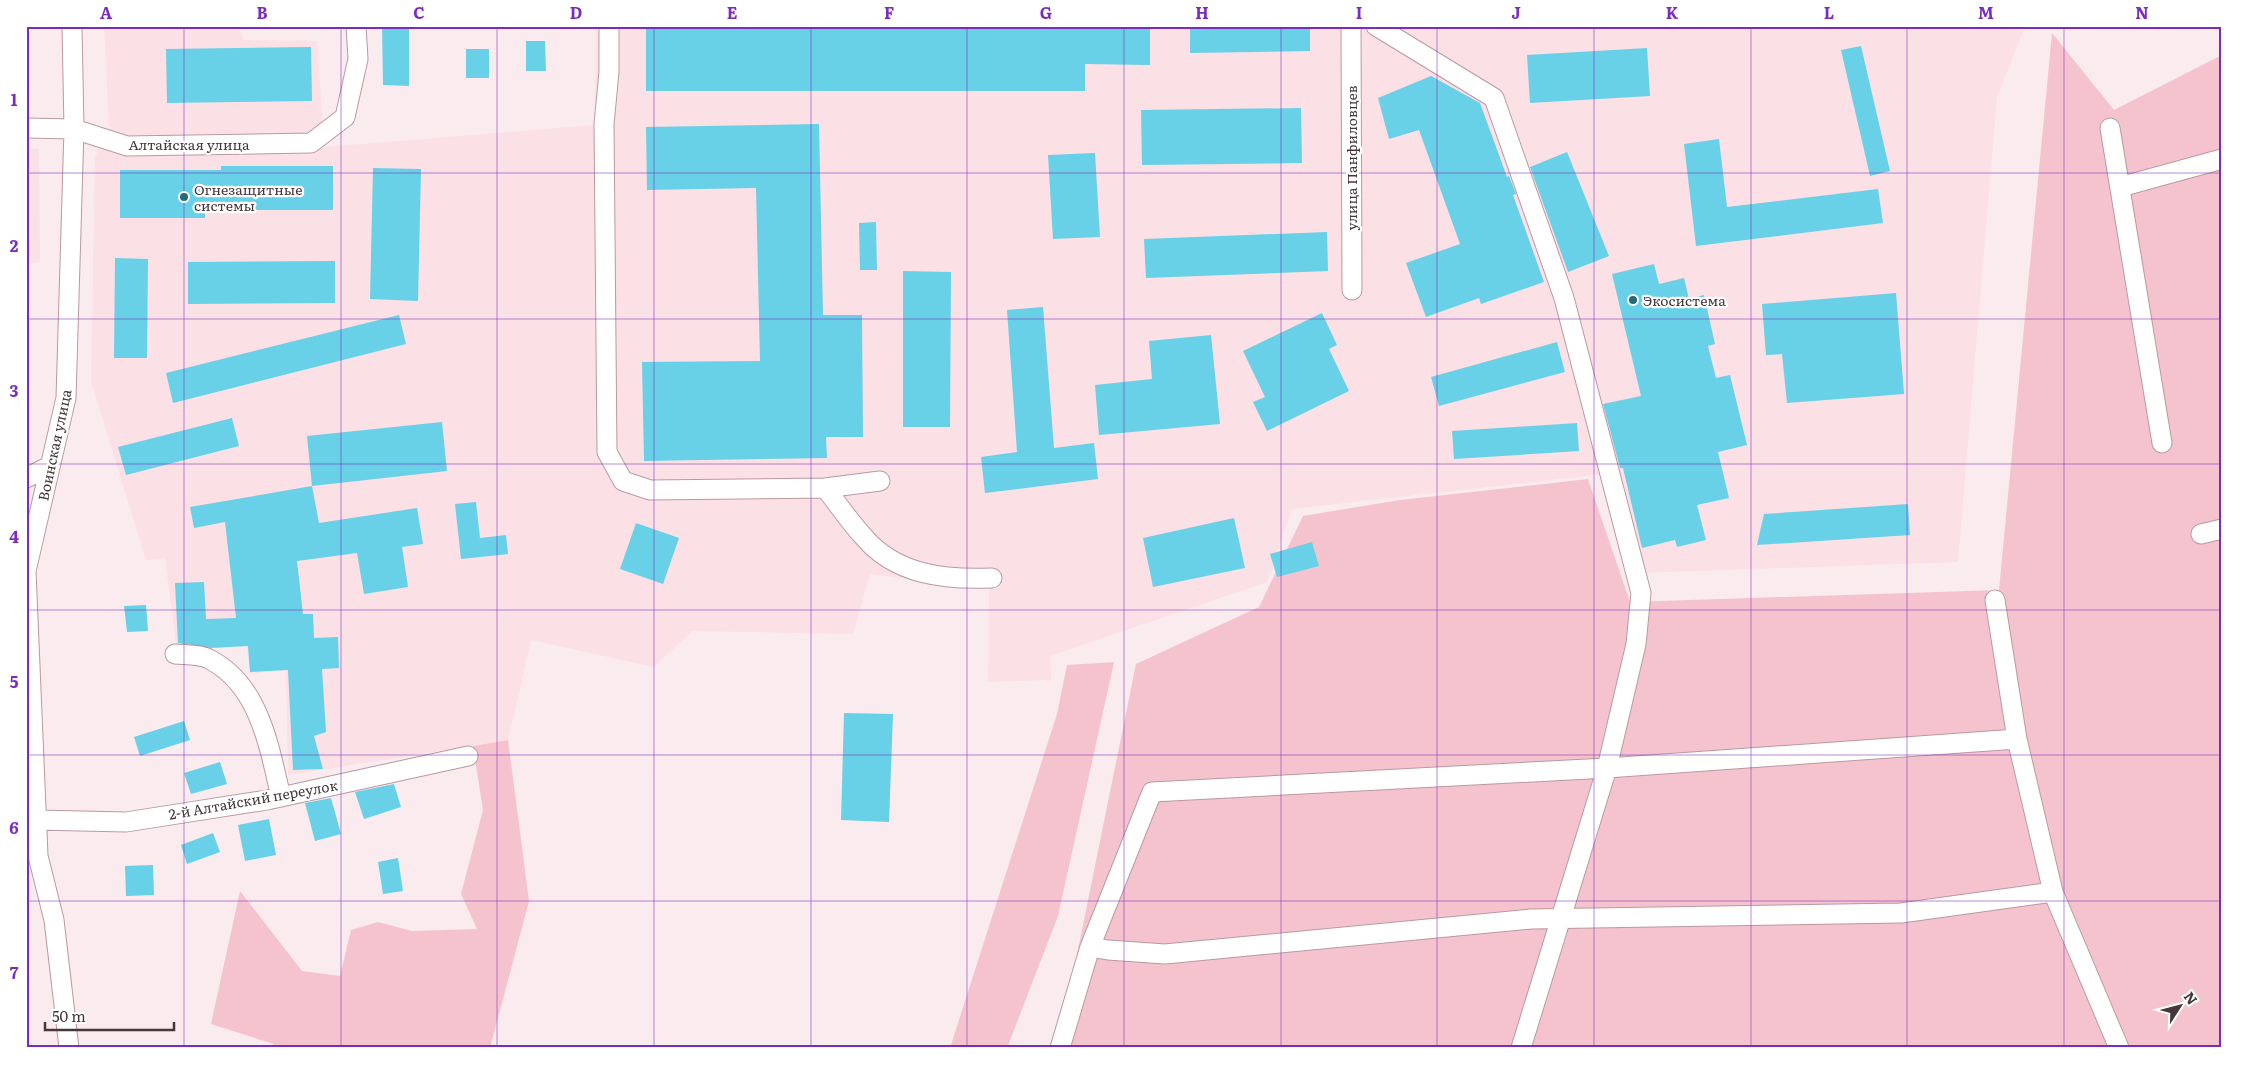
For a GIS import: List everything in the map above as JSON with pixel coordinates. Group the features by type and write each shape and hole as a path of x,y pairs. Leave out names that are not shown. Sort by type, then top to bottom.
{"street":[{"name":"Воинская улица","path":"69,1048 54,920 32,861 36,820 26,571 66,398 74,129 72,26"},
{"name":"Алтайская улица","path":"26,128 74,129 127,146 311,143 346,116 358,59 356,26"},
{"path":"609,26 609,72 604,124 607,452 623,481 650,490 826,488 880,480"},
{"name":"улица Панфиловцев","path":"1351,26 1352,290"},
{"path":"1376,26 1494,98 1564,298 1641,593 1636,644 1607,768 1521,1048"},
{"path":"2110,128 2162,443"},
{"path":"2120,187 2222,159"},
{"path":"26,478 50,466"},
{"path":"826,488 863,537 897,564 916,572 960,579 992,578"},
{"path":"2201,534 2222,529"},
{"path":"1994,600 2017,738 2053,892 2119,1048"},
{"path":"175,654 208,658 234,676 247,693 265,732 281,797"},
{"path":"1060,1048 1090,947 1152,792 1607,768 2017,738"},
{"name":"2-й Алтайский переулок","path":"36,820 126,822 281,797 468,756"},
{"path":"1090,947 1165,954 1561,918 1901,913 2053,892"}],"shaded area":[{"path":"104,26 239,26 243,40 317,41 324,147 595,125 596,26 2025,26 1997,97 1958,562 1635,573 1605,474 1292,509 1267,582 1050,656 1051,680 988,682 989,589 870,574 853,634 692,631 654,667 531,640 508,740 288,775 286,669 250,674 246,643 177,652 165,558 146,560 91,381 95,157 109,130"},
{"path":"2052,33 2114,110 2222,55 2222,1048 1058,1048 1136,664 1259,607 1303,516 1400,500 1588,479 1630,602 1999,590"},
{"path":"26,148 39,149 40,262 26,264"},
{"path":"1114,662 1058,916 1007,1048 950,1048 1057,714 1067,665"},
{"path":"508,740 529,901 490,1048 273,1048 274,1044 211,1024 240,891 302,971 340,976 351,930 378,922 412,931 477,929 461,894 483,810 473,746"}],"building":[{"path":"382,26 409,26 409,86 383,85"},
{"path":"646,26 1150,26 1150,65 1085,64 1085,91 646,91"},
{"path":"1190,26 1310,26 1310,51 1190,53"},
{"path":"526,41 545,41 546,71 526,71"},
{"path":"1861,46 1890,171 1870,176 1841,50"},
{"path":"311,47 312,101 167,103 166,49"},
{"path":"1647,48 1650,96 1530,103 1527,55"},
{"path":"466,49 489,49 489,78 466,78"},
{"path":"1431,76 1480,103 1507,177 1509,176 1516,194 1513,195 1544,282 1481,304 1479,298 1426,317 1406,263 1460,244 1419,130 1389,139 1378,98"},
{"path":"1301,108 1302,163 1142,165 1141,110"},
{"path":"819,124 823,315 862,315 863,437 826,437 827,458 644,461 642,362 760,361 756,188 647,190 646,127"},
{"path":"1719,139 1727,207 1878,189 1883,223 1696,246 1684,144"},
{"path":"1567,152 1609,256 1568,272 1530,167"},
{"path":"1095,153 1100,237 1053,239 1048,155"},
{"path":"221,166 333,166 333,210 205,210 205,218 120,218 120,170 221,170"},
{"path":"373,168 421,169 418,301 370,299"},
{"path":"876,222 877,270 860,270 859,223"},
{"path":"1327,232 1328,271 1146,278 1144,239"},
{"path":"115,258 148,259 147,358 114,358"},
{"path":"335,261 335,303 188,304 188,262"},
{"path":"1654,264 1659,284 1684,278 1689,299 1704,295 1715,344 1708,346 1716,378 1730,375 1747,445 1718,452 1729,498 1697,505 1706,540 1677,547 1675,540 1642,548 1623,468 1620,468 1603,404 1641,396 1612,274"},
{"path":"903,271 951,272 950,427 903,427"},
{"path":"1896,293 1904,394 1787,403 1782,354 1766,355 1762,304"},
{"path":"1043,307 1054,448 1094,443 1098,479 985,493 981,457 1017,452 1007,310"},
{"path":"1322,313 1337,345 1329,349 1349,391 1267,431 1253,402 1265,397 1243,351"},
{"path":"399,315 406,344 173,403 166,373"},
{"path":"1211,335 1220,424 1099,435 1095,385 1152,379 1149,341"},
{"path":"1557,342 1565,372 1439,406 1431,377"},
{"path":"232,418 239,446 126,475 118,447"},
{"path":"442,422 447,471 312,486 307,436"},
{"path":"1577,423 1579,451 1454,459 1452,431"},
{"path":"312,486 319,523 417,508 423,544 402,547 408,587 364,594 357,553 297,561 303,614 313,614 314,638 338,637 339,668 322,669 326,732 314,736 323,769 293,770 288,670 250,672 248,646 211,648 178,643 175,583 204,582 206,619 236,618 225,522 194,528 190,507"},
{"path":"476,502 480,538 506,535 508,554 461,559 455,504"},
{"path":"1908,504 1910,535 1757,545 1764,514"},
{"path":"1234,518 1245,568 1153,587 1143,538"},
{"path":"636,523 679,538 663,584 620,569"},
{"path":"1312,542 1319,566 1277,577 1270,554"},
{"path":"146,605 148,631 127,632 124,606"},
{"path":"844,713 893,714 889,822 841,820"},
{"path":"184,721 190,740 140,756 134,737"},
{"path":"220,762 227,784 191,794 184,773"},
{"path":"394,784 401,807 364,819 355,792"},
{"path":"331,798 341,834 315,841 305,803"},
{"path":"269,819 276,855 245,861 238,825"},
{"path":"213,833 220,852 187,864 181,845"},
{"path":"398,858 403,891 383,894 378,862"},
{"path":"153,865 154,895 126,896 125,866"}],"place":[{"name":"Огнезащитные системы","path":"184,197"},
{"name":"Экосистема","path":"1633,300"}]}
